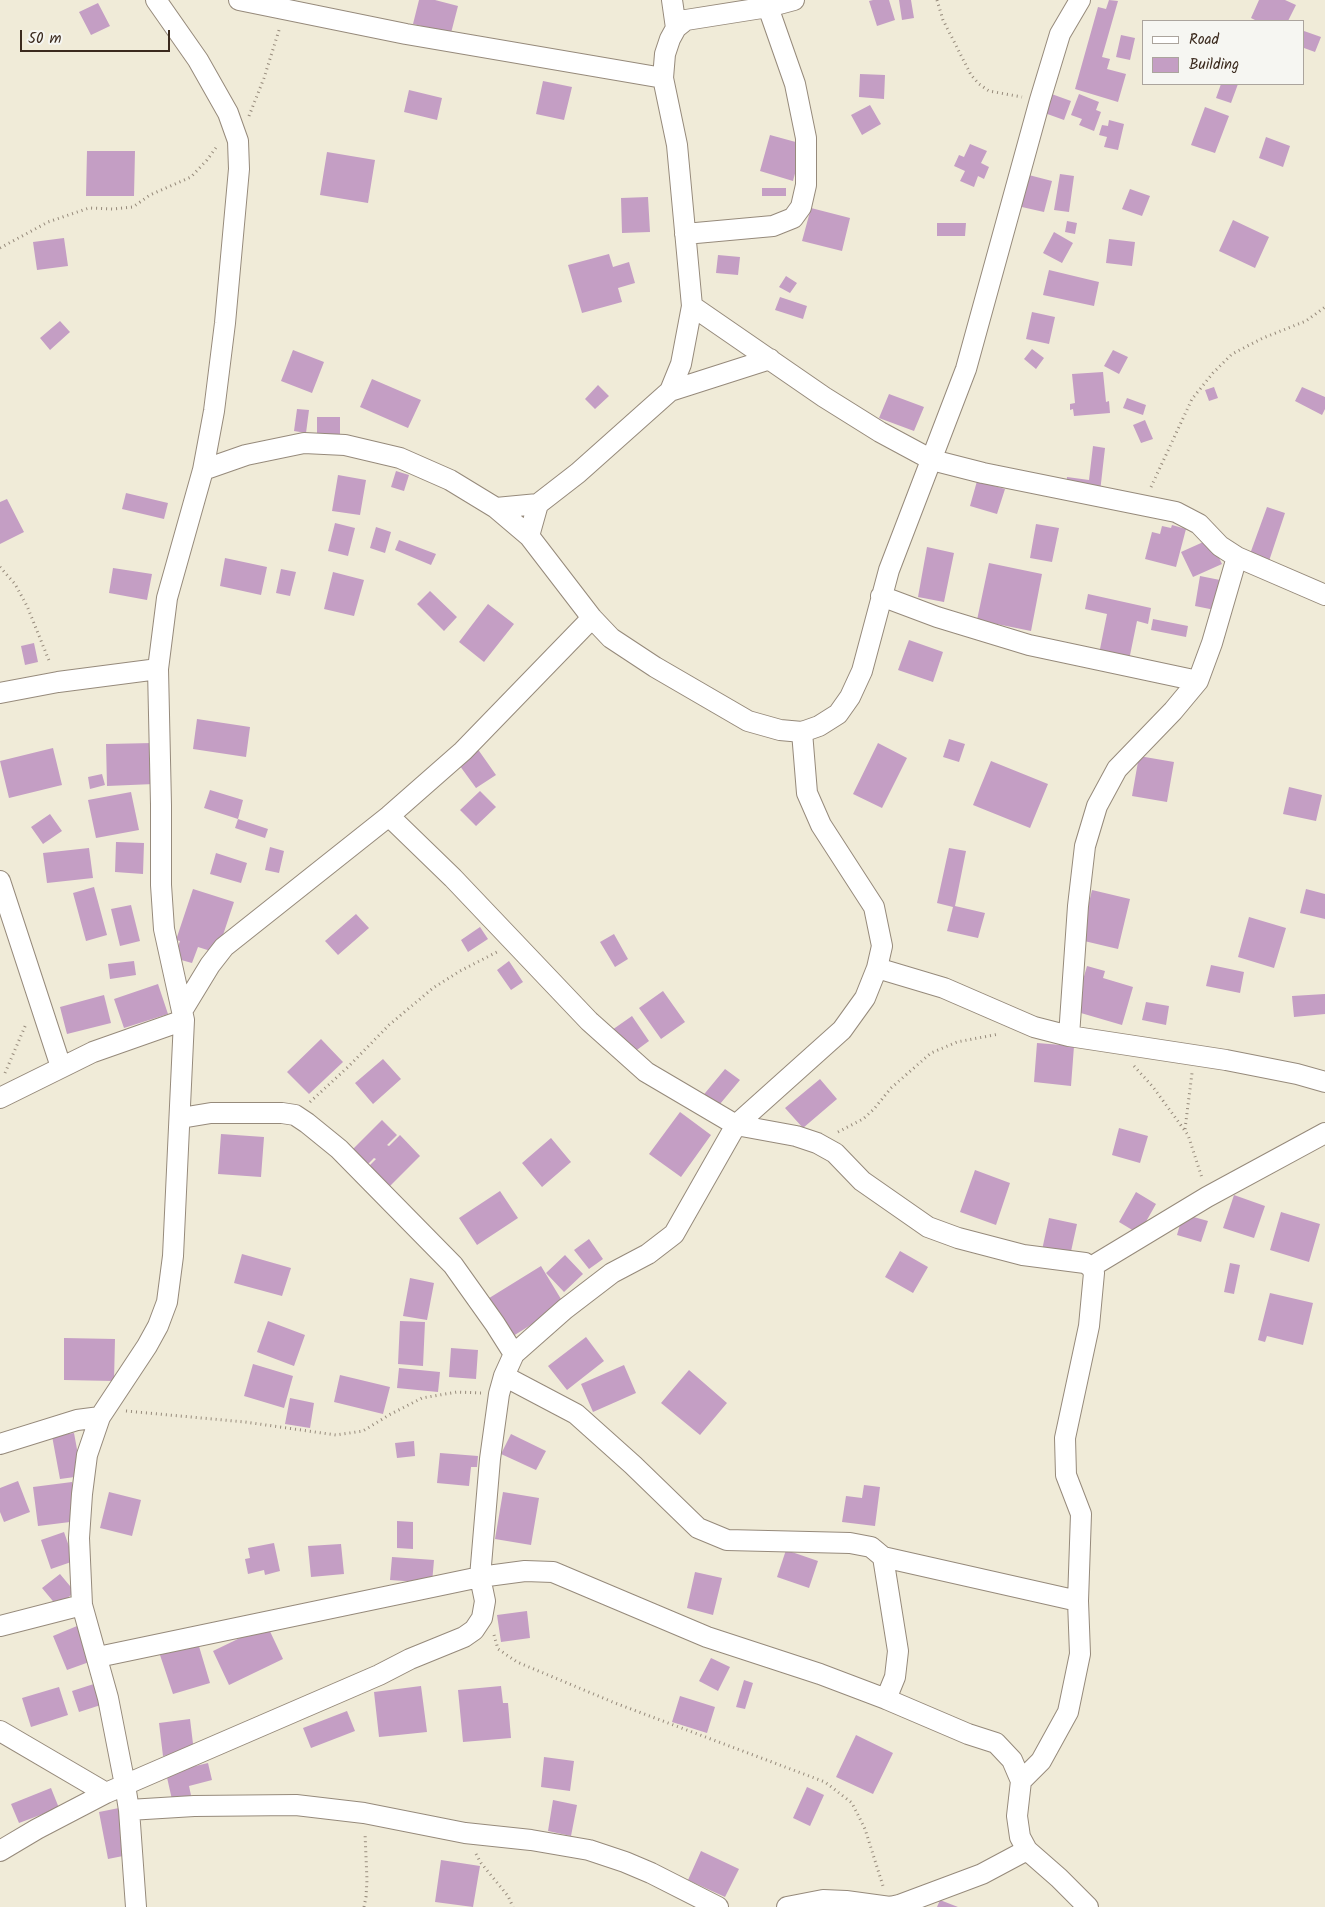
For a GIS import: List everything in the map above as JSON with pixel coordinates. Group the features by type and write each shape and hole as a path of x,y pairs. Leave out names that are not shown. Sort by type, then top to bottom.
{"street":[{"path":"136,1907 129,1810 125,1784 108,1698 82,1605 80,1538 82,1494 87,1455 102,1413 147,1346 158,1326 167,1302 173,1256 181,1118 183,1015 164,928 162,902 158,669 167,598 203,470 214,411 225,323 239,169 235,133 228,113 198,60 156,0"},
{"path":"239,0 406,34 663,78"},
{"path":"672,0 676,28"},
{"path":"670,391 680,364 692,306 676,145 663,78 665,54 676,28 686,20 768,7 794,0"},
{"path":"203,470 246,455 304,443 345,445 400,458 450,480 496,508 529,536 592,618 611,638 655,667 748,721 780,730 802,732 819,726 838,714 850,698 862,671 888,570 966,369 1060,34 1080,0"},
{"path":"685,234 772,226 793,218 802,207 806,185 806,138 795,84 768,7"},
{"path":"692,306 824,397 932,460 983,473 1176,512 1199,524 1220,546 1237,557 1325,594"},
{"path":"496,508 538,504 578,473 670,391 770,359"},
{"path":"529,536 538,504"},
{"path":"1069,1036 1078,906 1085,846 1097,806 1117,769 1173,711 1198,681 1212,643 1237,557"},
{"path":"881,596 936,617 1029,645 1198,681"},
{"path":"1,1089 61,1067 183,1015 210,965 224,946 390,816 463,751 592,618"},
{"path":"0,692 58,682 158,669"},
{"path":"0,1851 37,1829 125,1784 287,1716 410,1659 464,1637 474,1630 482,1618 485,1601 480,1577 490,1459 502,1385 514,1354 565,1309 604,1279 648,1254 674,1234 736,1125 842,1030 865,998 877,968 882,946 874,908 821,826 807,793 802,732"},
{"path":"390,816 589,1021 646,1072 736,1125 796,1136 817,1143 835,1153 862,1181 928,1227 958,1238 1024,1255 1085,1263 1091,1267 1094,1273 1090,1326 1065,1438 1066,1475 1081,1514 1078,1601 1080,1654 1068,1712 1042,1761 1021,1781"},
{"path":"0,881 61,1067"},
{"path":"877,968 944,988 1034,1027 1069,1036 1194,1055 1297,1074 1325,1082"},
{"path":"181,1118 211,1113 282,1113 294,1115 307,1123 339,1149 453,1265 514,1354"},
{"path":"1091,1267 1207,1197 1325,1132"},
{"path":"502,1385 576,1414 633,1465 698,1528 727,1540 850,1543 871,1547 883,1557 1078,1601"},
{"path":"0,1444 102,1413"},
{"path":"883,1557 898,1651 895,1677 886,1699"},
{"path":"98,1657 480,1577 525,1571 553,1572 707,1637 820,1674 886,1699 968,1734 996,1743 1012,1760 1021,1781 1018,1816 1020,1837 1026,1850 1059,1878 1088,1907"},
{"path":"0,1626 82,1605"},
{"path":"0,1732 106,1793"},
{"path":"129,1810 194,1806 287,1805 328,1807 465,1833 531,1840 589,1850 651,1873 718,1907"},
{"path":"787,1907 823,1900 890,1907 899,1906 982,1874 1026,1850"}],"path":[{"path":"937,0 947,27 971,75 979,84 989,90 1002,94 1040,100"},
{"path":"0,248 48,222 88,208 113,209 133,207 150,195 192,177 235,133 264,78 285,9"},
{"path":"1143,505 1192,399 1213,373 1232,354 1263,338 1306,321 1325,308"},
{"path":"0,567 15,584 27,606 58,682"},
{"path":"294,1115 348,1067 389,1025 434,988 460,971 513,944"},
{"path":"1,1089 24,1030 36,992"},
{"path":"817,1143 863,1119 874,1110 891,1088 931,1053 957,1042 1034,1027"},
{"path":"1111,1042 1153,1087 1185,1130 1195,1153 1207,1197"},
{"path":"1185,1130 1194,1055"},
{"path":"102,1413 148,1412 245,1422 336,1435 363,1431 422,1398 502,1385"},
{"path":"485,1601 498,1649 517,1662 614,1703 825,1782 852,1803 865,1829 890,1907"},
{"path":"364,1813 367,1880 364,1907"},
{"path":"465,1833 481,1863 508,1896 513,1907"}],"building":[{"path":"419,0 435,0 458,6 451,33 413,24"},
{"path":"889,0 895,20 877,26 869,1"},
{"path":"899,0 911,0 914,18 902,20"},
{"path":"1109,0 1118,1 1102,57 1110,59 1107,69 1126,74 1118,102 1075,89 1098,7 1106,9"},
{"path":"1259,0 1285,0 1296,5 1288,20 1255,20 1251,18"},
{"path":"98,3 110,26 91,35 79,12"},
{"path":"1305,31 1321,37 1315,52 1305,48"},
{"path":"1121,35 1135,38 1130,60 1116,57"},
{"path":"860,74 885,75 884,99 859,97"},
{"path":"543,81 572,87 564,120 536,114"},
{"path":"1221,85 1238,85 1231,103 1216,98"},
{"path":"409,90 442,98 437,120 404,112"},
{"path":"1046,92 1071,101 1064,120 1039,111"},
{"path":"1079,94 1099,102 1096,110 1101,112 1094,131 1079,125 1082,119 1071,115"},
{"path":"870,105 881,124 862,135 851,115"},
{"path":"1205,107 1229,116 1215,153 1191,145"},
{"path":"1109,120 1124,124 1118,150 1104,147 1107,137 1099,135 1102,125 1108,126"},
{"path":"770,135 803,144 793,181 760,171"},
{"path":"1266,137 1290,146 1283,167 1259,158"},
{"path":"970,144 987,151 981,163 989,167 984,179 978,176 974,187 960,181 965,171 954,166 959,155 964,157"},
{"path":"87,151 135,151 134,196 86,196"},
{"path":"327,152 375,160 368,203 320,195"},
{"path":"1021,173 1052,181 1044,212 1013,205"},
{"path":"1060,174 1074,176 1069,212 1054,210"},
{"path":"762,188 786,188 786,196 762,196"},
{"path":"1130,189 1150,196 1142,216 1122,209"},
{"path":"648,197 650,232 622,233 621,198"},
{"path":"811,208 850,218 842,251 802,241"},
{"path":"1233,220 1269,237 1255,268 1219,251"},
{"path":"1067,221 1077,223 1075,234 1065,232"},
{"path":"937,223 966,223 965,236 937,236"},
{"path":"1054,232 1073,243 1062,263 1043,253"},
{"path":"64,238 68,266 37,270 33,242"},
{"path":"1109,239 1135,242 1132,266 1106,263"},
{"path":"609,254 613,267 629,262 635,283 618,288 622,302 582,313 568,265"},
{"path":"718,255 740,257 738,275 716,273"},
{"path":"1049,270 1099,282 1094,306 1043,295"},
{"path":"786,276 797,283 790,293 779,287"},
{"path":"780,297 807,306 803,319 775,310"},
{"path":"1032,312 1055,317 1049,344 1026,339"},
{"path":"60,321 70,332 50,350 40,338"},
{"path":"1032,349 1044,358 1036,369 1024,359"},
{"path":"293,350 324,362 312,393 281,381"},
{"path":"1113,350 1128,357 1119,374 1104,366"},
{"path":"1103,372 1106,402 1109,401 1110,413 1074,416 1073,409 1070,410 1070,404 1075,403 1072,374"},
{"path":"372,379 421,400 408,428 360,407"},
{"path":"598,385 609,396 595,409 585,399"},
{"path":"1214,387 1218,398 1209,401 1205,390"},
{"path":"1302,387 1325,397 1325,409 1322,415 1295,401"},
{"path":"889,394 924,407 914,431 879,418"},
{"path":"1127,398 1146,405 1143,415 1123,408"},
{"path":"297,409 309,410 306,433 294,431"},
{"path":"317,417 340,417 340,438 317,438"},
{"path":"1145,420 1153,439 1141,443 1133,425"},
{"path":"1093,446 1105,448 1100,492 1066,488 1067,477 1089,480"},
{"path":"396,471 409,475 404,491 391,487"},
{"path":"338,475 366,480 360,515 332,511"},
{"path":"977,481 1005,489 997,514 970,506"},
{"path":"126,493 168,503 164,519 122,509"},
{"path":"7,499 24,532 0,544 0,502"},
{"path":"1267,507 1285,513 1269,561 1250,554"},
{"path":"335,523 355,528 348,556 328,551"},
{"path":"1036,524 1059,528 1052,562 1030,558"},
{"path":"1172,525 1186,529 1176,567 1145,559 1152,532 1160,534 1162,526 1171,528"},
{"path":"376,527 391,532 385,553 370,548"},
{"path":"1210,539 1222,564 1193,577 1181,552"},
{"path":"399,540 436,554 431,565 395,550"},
{"path":"927,547 954,553 944,602 918,597"},
{"path":"225,558 267,567 261,595 220,586"},
{"path":"989,563 1042,574 1031,631 977,620"},
{"path":"113,568 152,574 147,600 109,593"},
{"path":"281,569 296,572 290,596 276,593"},
{"path":"333,572 364,580 354,616 324,609"},
{"path":"1200,576 1220,580 1215,610 1195,606"},
{"path":"430,591 457,617 444,631 417,604"},
{"path":"1088,594 1151,608 1148,624 1137,621 1128,665 1098,659 1107,614 1085,609"},
{"path":"488,604 514,624 484,662 459,642"},
{"path":"1153,619 1188,626 1186,637 1151,630"},
{"path":"909,640 943,652 933,682 898,670"},
{"path":"34,643 38,662 25,665 21,646"},
{"path":"197,719 250,727 246,757 193,749"},
{"path":"949,739 965,744 959,762 943,757"},
{"path":"153,743 154,784 107,786 106,744"},
{"path":"878,743 907,758 882,808 853,794"},
{"path":"53,748 62,785 9,798 0,761"},
{"path":"477,748 496,775 476,788 457,762"},
{"path":"1139,756 1174,762 1167,802 1132,796"},
{"path":"991,761 1048,784 1030,828 973,805"},
{"path":"102,774 105,785 90,789 88,777"},
{"path":"1289,787 1322,795 1316,821 1283,814"},
{"path":"210,790 243,800 238,819 204,808"},
{"path":"480,791 496,807 476,826 460,810"},
{"path":"131,792 139,830 96,838 88,800"},
{"path":"50,814 62,831 43,844 31,827"},
{"path":"238,819 268,829 265,838 235,828"},
{"path":"116,842 144,843 143,874 115,872"},
{"path":"270,847 284,851 279,873 265,870"},
{"path":"89,848 93,878 47,883 43,853"},
{"path":"949,848 966,851 955,906 985,913 978,938 947,931 953,907 937,903"},
{"path":"216,853 247,863 241,883 210,874"},
{"path":"94,887 107,935 86,941 73,893"},
{"path":"193,889 234,902 217,953 198,947 192,963 174,958 180,941 176,940"},
{"path":"1306,889 1325,894 1325,919 1300,913"},
{"path":"1092,890 1130,899 1118,949 1080,940"},
{"path":"131,905 140,941 120,946 111,909"},
{"path":"356,914 369,928 338,955 325,941"},
{"path":"1249,917 1286,928 1274,968 1238,957"},
{"path":"480,927 488,939 468,952 461,940"},
{"path":"614,934 628,959 615,967 600,942"},
{"path":"134,961 136,975 110,979 108,964"},
{"path":"509,961 523,982 511,990 497,970"},
{"path":"1211,965 1244,972 1240,993 1206,986"},
{"path":"1087,966 1105,971 1103,978 1133,987 1122,1025 1074,1011"},
{"path":"158,984 168,1014 124,1028 114,999"},
{"path":"663,991 685,1022 661,1039 639,1008"},
{"path":"1325,994 1325,1014 1294,1017 1292,996"},
{"path":"104,995 111,1023 67,1034 60,1007"},
{"path":"1146,1002 1169,1006 1166,1025 1142,1020"},
{"path":"632,1016 649,1041 630,1055 612,1030"},
{"path":"321,1039 343,1062 309,1094 287,1072"},
{"path":"1037,1043 1074,1046 1071,1086 1034,1082"},
{"path":"383,1059 401,1079 373,1104 355,1083"},
{"path":"725,1069 740,1080 715,1110 701,1098"},
{"path":"820,1079 837,1099 803,1128 785,1108"},
{"path":"680,1112 711,1135 681,1177 649,1154"},
{"path":"382,1120 397,1135 387,1145 389,1146 400,1135 420,1156 387,1189 366,1169 376,1159 374,1158 364,1168 349,1153"},
{"path":"1119,1128 1148,1136 1140,1163 1112,1155"},
{"path":"221,1134 264,1137 261,1177 218,1174"},
{"path":"551,1138 571,1162 542,1187 522,1163"},
{"path":"975,1170 1010,1183 996,1225 960,1212"},
{"path":"500,1191 518,1218 477,1245 459,1218"},
{"path":"1136,1192 1156,1204 1139,1234 1119,1222"},
{"path":"1234,1195 1265,1206 1254,1238 1223,1228"},
{"path":"1281,1212 1320,1224 1309,1262 1270,1250"},
{"path":"1183,1214 1208,1221 1201,1242 1177,1235"},
{"path":"1049,1218 1077,1224 1070,1256 1042,1250"},
{"path":"589,1239 603,1259 589,1269 574,1250"},
{"path":"900,1251 928,1267 913,1293 885,1277"},
{"path":"242,1254 291,1268 282,1296 234,1283"},
{"path":"565,1255 583,1274 564,1292 546,1273"},
{"path":"1230,1263 1240,1265 1234,1294 1224,1292"},
{"path":"541,1266 564,1304 510,1338 486,1300"},
{"path":"410,1278 434,1283 427,1320 403,1316"},
{"path":"1270,1293 1313,1303 1303,1345 1267,1336 1265,1342 1258,1340"},
{"path":"268,1321 305,1335 294,1366 257,1352"},
{"path":"400,1321 425,1322 423,1366 398,1364"},
{"path":"586,1337 604,1361 567,1390 548,1366"},
{"path":"64,1338 115,1339 114,1381 64,1380"},
{"path":"451,1348 478,1350 476,1379 449,1377"},
{"path":"253,1364 293,1376 284,1408 244,1396"},
{"path":"624,1365 636,1393 593,1412 581,1384"},
{"path":"399,1368 440,1372 438,1392 397,1388"},
{"path":"689,1370 727,1403 700,1435 661,1403"},
{"path":"340,1375 390,1387 383,1414 334,1402"},
{"path":"290,1398 314,1403 310,1428 285,1424"},
{"path":"74,1433 82,1476 60,1479 52,1436"},
{"path":"511,1434 546,1451 536,1470 501,1454"},
{"path":"414,1441 415,1456 397,1458 395,1443"},
{"path":"440,1453 478,1456 477,1467 471,1467 469,1486 437,1483"},
{"path":"18,1481 30,1512 4,1522 0,1512 0,1488"},
{"path":"72,1482 78,1521 38,1526 33,1487"},
{"path":"864,1485 880,1487 875,1526 842,1522 846,1496 862,1498"},
{"path":"109,1492 141,1500 132,1536 100,1528"},
{"path":"503,1492 539,1498 531,1545 495,1539"},
{"path":"397,1521 413,1522 413,1549 397,1548"},
{"path":"64,1532 74,1561 51,1569 41,1540"},
{"path":"274,1543 280,1571 265,1575 264,1570 248,1574 245,1559 250,1558 248,1548"},
{"path":"341,1544 344,1574 311,1577 308,1546"},
{"path":"786,1550 818,1561 809,1588 777,1577"},
{"path":"392,1557 434,1560 432,1583 390,1580"},
{"path":"695,1572 722,1578 713,1615 687,1608"},
{"path":"60,1574 75,1592 57,1606 42,1588"},
{"path":"527,1611 530,1638 501,1642 497,1615"},
{"path":"267,1625 283,1659 229,1685 213,1651"},
{"path":"77,1626 92,1661 67,1670 53,1636"},
{"path":"198,1643 210,1683 173,1694 160,1655"},
{"path":"711,1658 730,1667 718,1691 699,1681"},
{"path":"744,1680 753,1683 745,1709 736,1707"},
{"path":"100,1682 107,1703 79,1712 72,1691"},
{"path":"421,1686 427,1732 379,1737 374,1692"},
{"path":"501,1686 503,1703 508,1703 511,1738 463,1742 458,1690"},
{"path":"59,1687 68,1715 31,1727 22,1698"},
{"path":"680,1696 715,1707 707,1733 672,1722"},
{"path":"347,1711 355,1731 311,1748 303,1728"},
{"path":"190,1719 194,1752 163,1756 159,1723"},
{"path":"856,1735 893,1753 873,1794 836,1777"},
{"path":"544,1757 574,1761 570,1791 541,1787"},
{"path":"208,1763 212,1780 189,1786 192,1800 173,1804 166,1773"},
{"path":"807,1787 824,1795 810,1826 793,1818"},
{"path":"51,1788 59,1808 19,1823 11,1804"},
{"path":"553,1800 577,1805 571,1836 548,1831"},
{"path":"119,1808 128,1855 108,1859 99,1812"},
{"path":"701,1851 739,1869 725,1897 688,1880"},
{"path":"441,1860 480,1866 473,1907 435,1902"},
{"path":"940,1900 958,1907 937,1907"}]}
